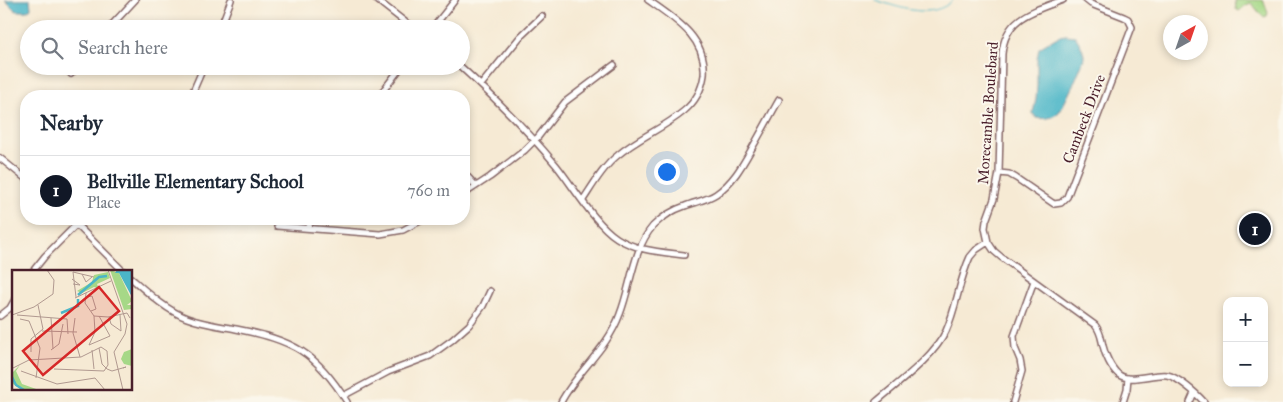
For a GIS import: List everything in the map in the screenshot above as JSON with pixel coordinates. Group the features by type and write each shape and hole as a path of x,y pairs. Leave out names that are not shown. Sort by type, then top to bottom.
{"street":[{"path":"116,20 135,0"},
{"path":"223,20 231,0"},
{"path":"377,0 403,20"},
{"path":"439,20 455,0"},
{"path":"583,200 612,160 683,112 693,101 701,86 704,64 697,42 686,29 648,0"},
{"name":"Morecamble Boulebard","path":"988,242 985,234 985,225 994,200 998,173 1002,54 1005,41 1010,29 1024,16 1063,0"},
{"name":"Cambeck Drive","path":"998,173 1012,176 1054,204 1061,203 1067,197 1132,27 1131,22 1124,16 1091,4 1086,0"},
{"path":"481,85 520,36 542,16"},
{"path":"470,190 535,141 565,102 614,65"},
{"path":"194,90 200,75"},
{"path":"384,90 395,75"},
{"path":"470,75 535,141 612,235 639,248 684,255"},
{"path":"561,402 612,333 621,313 639,248 653,227 664,216 716,194 728,184 743,165 779,100"},
{"path":"0,158 20,174"},
{"path":"470,180 476,186"},
{"path":"34,270 76,225"},
{"path":"78,225 123,270"},
{"path":"277,226 388,233 403,230 413,225"},
{"path":"876,402 923,361 941,341 952,316 970,257 976,250 988,242 994,252 1095,325 1100,333 1112,367 1119,375 1128,378 1167,375 1194,392 1204,402"},
{"path":"132,279 158,300 181,315 198,321 269,336 300,350 322,367 347,402"},
{"path":"1013,402 1022,372 1015,348 1014,336 1034,281"},
{"path":"343,396 388,372 430,356 469,325 484,306 490,291"},
{"path":"0,316 12,310"},
{"path":"1123,402 1128,378"},
{"path":"1190,402 1194,392"}],"green space":[{"path":"1235,0 1263,0 1268,12 1267,16 1264,17 1251,3 1239,11 1236,9"}],"water":[{"path":"5,0 30,0 31,8 27,11 16,11"},
{"path":"1066,35 1077,38 1083,52 1083,61 1061,110 1047,118 1036,118 1033,113 1036,99 1039,48 1059,36"}],"waterway":[{"path":"875,0 905,9 926,11 936,10 953,0"}],"place":[{"name":"Bellville Elementary School","path":"1255,229"}]}
